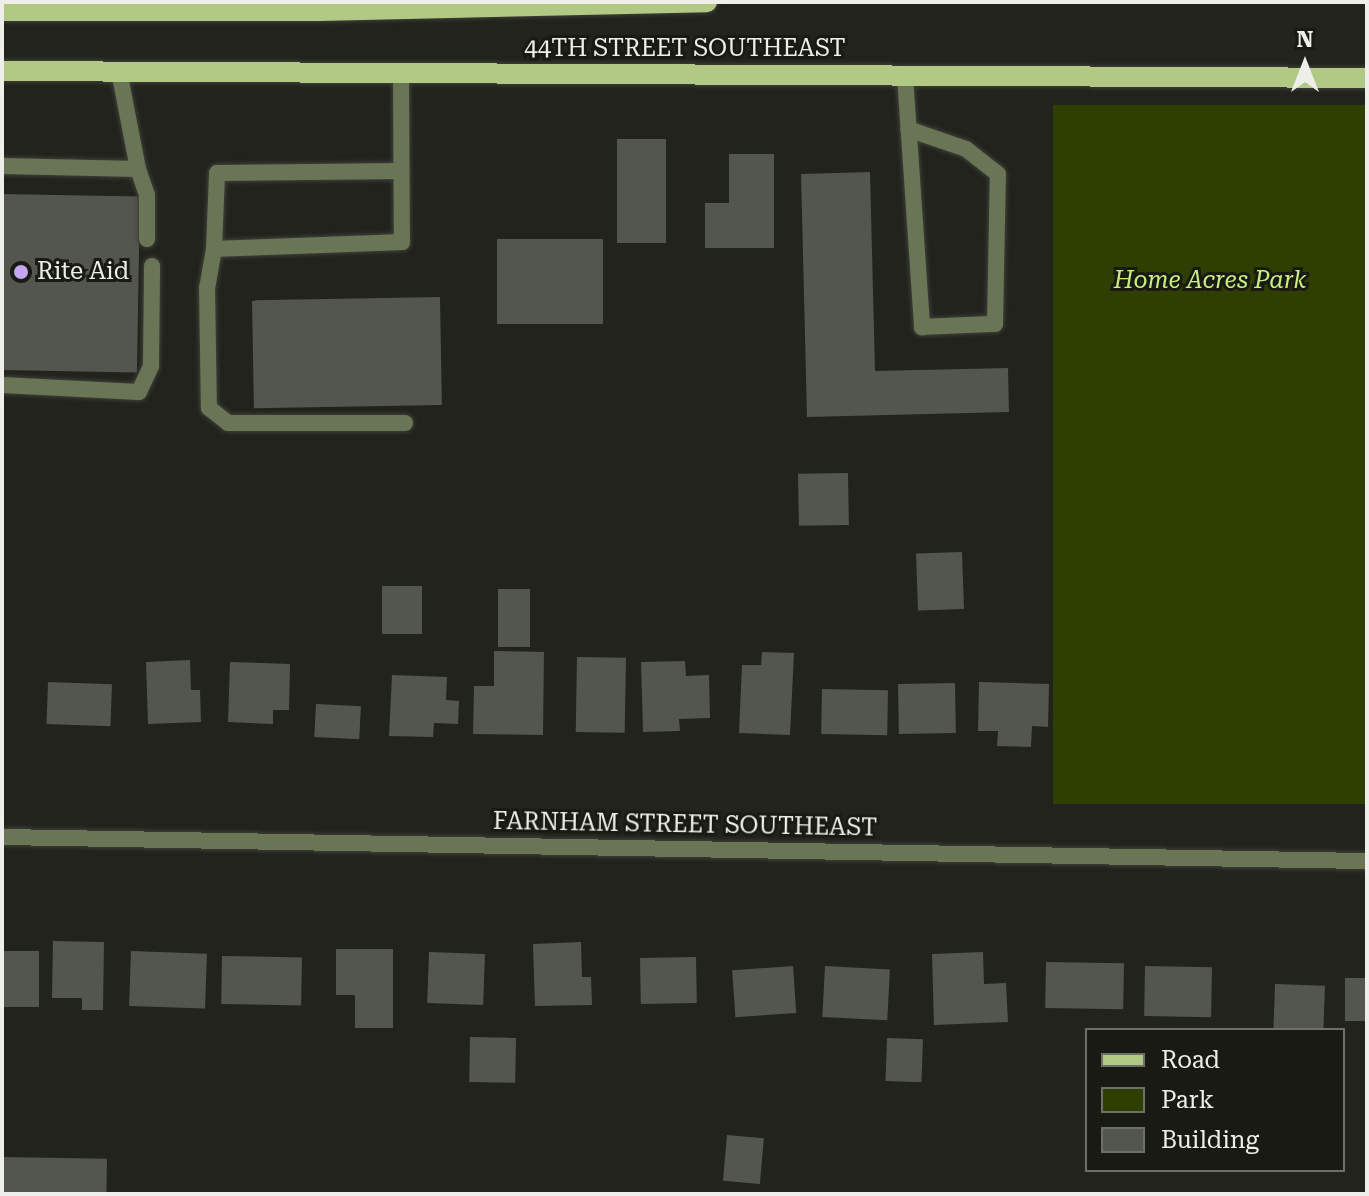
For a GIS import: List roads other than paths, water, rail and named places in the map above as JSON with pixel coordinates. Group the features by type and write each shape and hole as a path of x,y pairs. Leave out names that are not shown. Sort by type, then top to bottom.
{"main road":[{"name":"44TH STREET SOUTHEAST","path":"2,11 707,2"},
{"name":"44TH STREET SOUTHEAST","path":"2,71 1367,78"}],"street":[{"path":"119,71 138,169 147,195 147,239"},
{"path":"214,249 402,242 401,73"},
{"path":"905,76 908,129 922,327 995,324 998,174 966,149 908,129"},
{"path":"2,166 138,169"},
{"path":"401,171 217,173 214,249 207,287 209,408 228,423 405,423"},
{"path":"2,385 139,392 151,366 152,266"},
{"name":"FARNHAM STREET SOUTHEAST","path":"2,837 1367,861"}],"place":[{"name":"Rite Aid","path":"21,272"}],"park label":[{"name":"Home Acres Park","path":"1210,281"}]}
